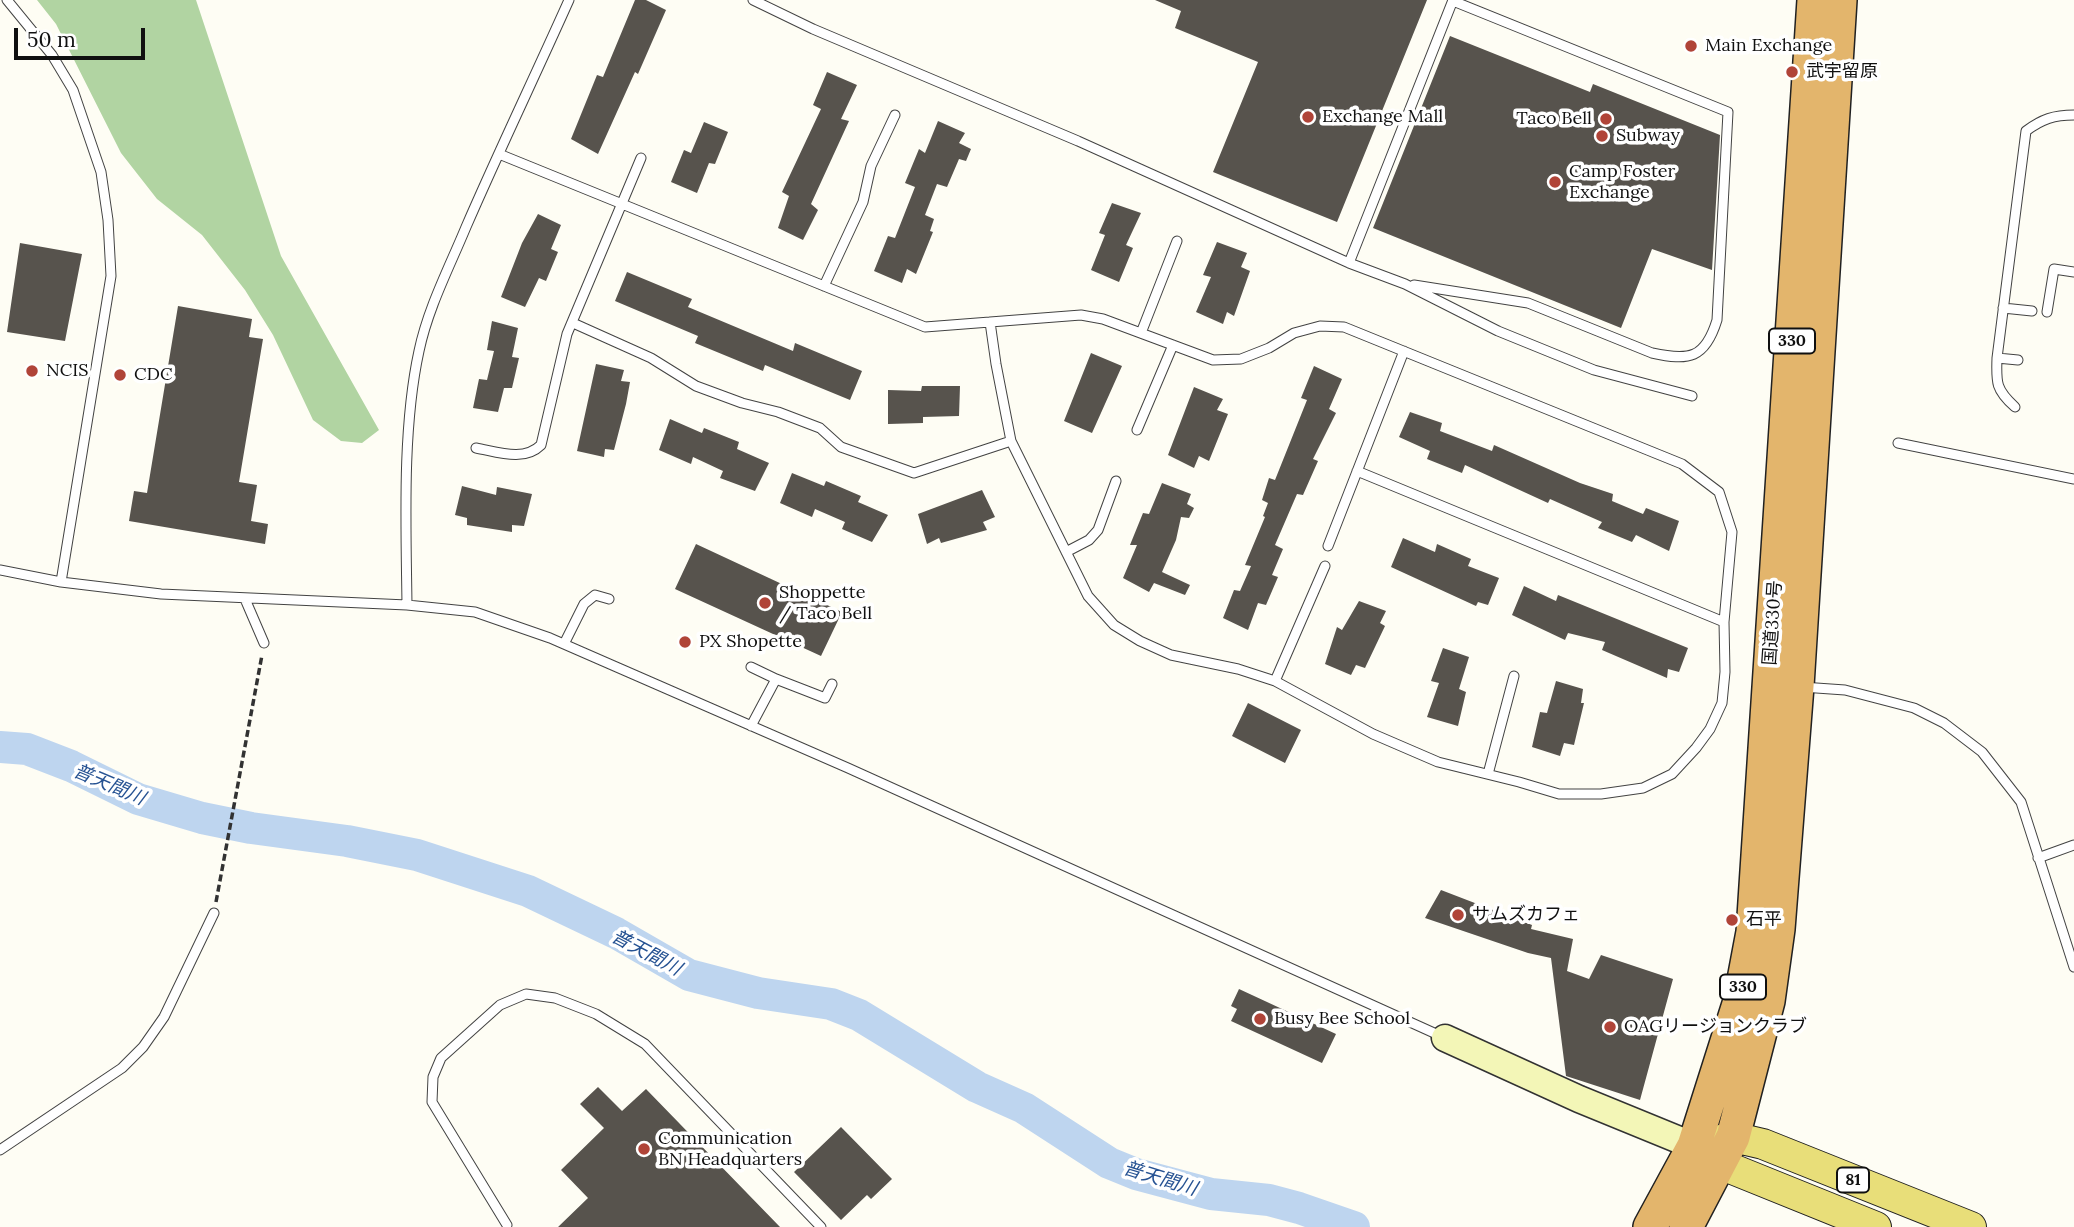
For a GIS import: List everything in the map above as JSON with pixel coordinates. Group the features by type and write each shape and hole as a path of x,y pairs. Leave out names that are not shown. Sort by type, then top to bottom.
{"highway":[{"name":"国道330号","path":"1783,685 1814,0"},
{"name":"国道330号","path":"1685,1227 1716,1149 1753,932 1783,685 1840,0"},
{"name":"国道330号","path":"1650,1227 1716,1149"}],"main road":[{"name":"81","path":"1716,1149 1763,1144 1971,1227"},
{"name":"81","path":"1716,1149 1876,1227"}],"street":[{"path":"1444,1038 1579,1098 1716,1149"}],"lane":[{"path":"7,0 52,55 74,90 101,172 108,220 111,276 61,582"},
{"path":"407,605 410,402 419,350 431,310 569,0"},
{"path":"753,0 813,29 1078,141 1349,263 1405,284 1498,331 1594,370 1692,396"},
{"path":"1349,263 1453,0 1728,111 1717,320 1711,340 1700,351 1688,356 1652,353 1528,303 1492,295 1405,284"},
{"path":"824,286 863,202 872,166 895,115"},
{"path":"2015,407 2001,395 1996,378 2026,131 2039,121 2056,115 2074,115"},
{"path":"499,155 925,327 990,322 1081,315 1103,318 1213,360 1241,359 1269,348 1294,333 1320,326 1344,327 1682,464 1719,492 1732,532 1724,622 1726,672 1722,703 1710,729 1672,774 1643,788 1601,794 1559,794 1438,762 1373,734 1275,681 1238,669 1171,655 1140,641 1114,625 1088,596 1011,441 990,322"},
{"path":"475,448 523,456 534,452 541,445 567,334 641,158"},
{"path":"1141,333 1177,241"},
{"path":"2047,313 2054,269 2074,272"},
{"path":"2003,309 2032,311"},
{"path":"573,323 651,358 696,386 820,428 841,447 914,473 1011,441"},
{"path":"1138,430 1173,345"},
{"path":"1328,546 1404,351"},
{"path":"1997,358 2018,360"},
{"path":"1898,443 2074,479"},
{"path":"1357,471 1724,622"},
{"path":"1066,552 1089,540 1098,530 1116,481"},
{"path":"1275,681 1325,566"},
{"path":"0,570 61,582 161,594 407,605 475,612 564,644 751,726 1444,1038"},
{"path":"564,644 584,604 596,596 608,598"},
{"path":"244,599 264,643"},
{"path":"751,667 825,698 832,684"},
{"path":"1488,774 1514,676"},
{"path":"751,726 776,679"},
{"path":"1783,685 1845,690 1914,708 1944,723 1982,752 2021,802 2074,967"},
{"path":"2038,858 2074,845"},
{"path":"0,1150 122,1068 138,1052 164,1017 214,913"},
{"path":"507,1225 432,1102 433,1077 441,1058 500,1005 526,994 555,998 596,1014 645,1044 821,1227"}],"path":[{"path":"214,913 264,643"}],"green space":[{"path":"37,0 196,0 281,256 379,430 362,443 341,441 313,420 273,335 245,290 202,235 157,199 121,153 56,24"}],"building":[{"path":"635,0 646,0 666,10 598,154 571,139 597,75 603,77"},
{"name":"Exchange Mall","path":"1155,0 1427,0 1337,222 1213,172 1258,62 1175,28 1181,11"},
{"name":"Camp Foster Exchange","path":"1450,36 1590,92 1593,84 1720,135 1712,270 1652,249 1621,328 1373,228"},
{"path":"827,72 857,85 841,119 849,121 811,204 818,210 803,240 778,228 789,196 782,192 821,109 813,105"},
{"path":"938,121 965,133 959,143 971,149 966,161 959,159 947,187 937,184 925,215 934,219 930,231 933,232 916,274 907,269 902,283 874,271 888,236 895,238 915,187 905,183 919,149 925,153"},
{"path":"704,122 728,132 715,164 709,163 697,193 671,182 684,150 691,153"},
{"path":"1112,203 1141,213 1126,245 1133,248 1119,282 1091,270 1105,235 1099,233"},
{"path":"538,214 561,225 551,249 558,252 546,281 539,278 525,307 501,297 522,243"},
{"path":"1217,242 1247,253 1241,267 1250,271 1234,316 1227,312 1223,324 1196,312 1211,277 1203,275"},
{"path":"20,243 82,254 65,341 7,332"},
{"path":"627,272 692,299 688,307 793,351 795,343 862,371 850,400 765,365 763,371 695,343 698,336 615,301"},
{"path":"178,306 252,319 249,337 263,339 239,482 257,485 251,521 268,524 265,544 129,521 134,491 147,493"},
{"path":"492,321 518,328 512,357 519,358 512,388 504,388 498,412 473,408 479,379 487,380 494,351 487,350"},
{"path":"1091,353 1122,366 1092,433 1064,421"},
{"path":"596,364 624,370 621,381 630,382 614,450 605,449 604,457 577,451"},
{"path":"1314,366 1342,379 1329,409 1336,413 1313,459 1318,461 1303,495 1297,494 1275,545 1283,549 1272,575 1278,577 1266,605 1258,603 1248,630 1223,618 1234,590 1240,591 1251,566 1245,565 1268,503 1262,500 1269,478 1275,480 1307,400 1301,398"},
{"path":"922,386 960,386 959,416 923,417 923,423 888,424 888,390 921,391"},
{"path":"1194,387 1223,399 1217,410 1228,414 1209,461 1199,456 1194,468 1168,455"},
{"path":"1410,412 1442,423 1440,431 1492,451 1494,445 1580,483 1613,494 1612,501 1643,514 1646,508 1679,521 1669,551 1636,535 1632,542 1598,528 1602,522 1550,499 1548,503 1465,465 1462,473 1427,459 1430,451 1399,437"},
{"path":"670,419 702,433 704,428 739,442 737,449 769,463 755,491 720,478 723,471 693,457 691,464 659,450"},
{"path":"792,473 824,486 826,481 861,496 858,502 888,515 872,542 842,529 845,522 815,509 812,517 780,503"},
{"path":"1162,483 1191,494 1187,504 1194,508 1189,518 1181,517 1176,540 1162,572 1190,585 1185,595 1154,583 1149,592 1123,578 1137,545 1130,545 1143,513 1149,514"},
{"path":"462,486 496,495 497,487 532,494 524,526 512,525 512,532 467,525 467,518 455,515"},
{"path":"982,490 995,517 983,522 987,530 941,543 939,538 927,544 918,514"},
{"path":"1403,538 1435,552 1437,544 1471,559 1468,566 1499,578 1488,605 1478,602 1476,606 1391,567"},
{"name":"Shoppette / Taco Bell","path":"696,544 842,612 821,656 675,589"},
{"path":"1524,586 1556,601 1558,595 1688,648 1679,672 1668,669 1667,678 1602,650 1605,642 1568,633 1565,640 1512,615"},
{"path":"1359,601 1386,611 1380,623 1385,626 1365,668 1356,665 1351,675 1325,664 1337,627 1342,630"},
{"path":"1443,648 1469,657 1459,689 1466,692 1458,726 1427,717 1439,683 1431,681"},
{"path":"1556,681 1583,689 1581,703 1584,703 1574,745 1564,743 1560,756 1532,747 1540,712 1547,713"},
{"path":"1248,703 1301,730 1285,763 1232,736"},
{"name":"OAGリージョンクラブ","path":"1441,890 1532,925 1531,929 1573,939 1567,971 1589,979 1601,955 1673,979 1640,1100 1566,1076 1551,958 1528,953 1425,918"},
{"path":"1239,989 1336,1034 1322,1063 1231,1021 1237,1009 1231,1006"},
{"name":"Communication BN Headquarters","path":"598,1087 622,1111 646,1089 780,1227 558,1227 588,1198 561,1170 604,1128 580,1104"},
{"path":"841,1127 892,1179 871,1199 867,1195 841,1220 794,1172"}],"waterway":[{"name":"普天間川","path":"0,747 27,749 71,766 138,799 202,818 417,855 528,891 616,933 689,975 758,993 831,1004 859,1015 977,1087 1024,1108 1109,1163 1136,1174 1211,1194 1269,1200 1354,1227"}],"place":[{"name":"Main Exchange","path":"1691,46"},
{"name":"武宇留原","path":"1792,72"},
{"name":"Exchange Mall","path":"1308,117"},
{"name":"Taco Bell","path":"1606,119"},
{"name":"Subway","path":"1602,136"},
{"name":"Camp Foster Exchange","path":"1555,182"},
{"name":"NCIS","path":"32,371"},
{"name":"CDC","path":"120,375"},
{"name":"Shoppette / Taco Bell","path":"765,603"},
{"name":"PX Shopette","path":"685,642"},
{"name":"サムズカフェ","path":"1458,915"},
{"name":"石平","path":"1732,920"},
{"name":"Busy Bee School","path":"1260,1019"},
{"name":"OAGリージョンクラブ","path":"1610,1027"},
{"name":"Communication BN Headquarters","path":"644,1149"}]}
